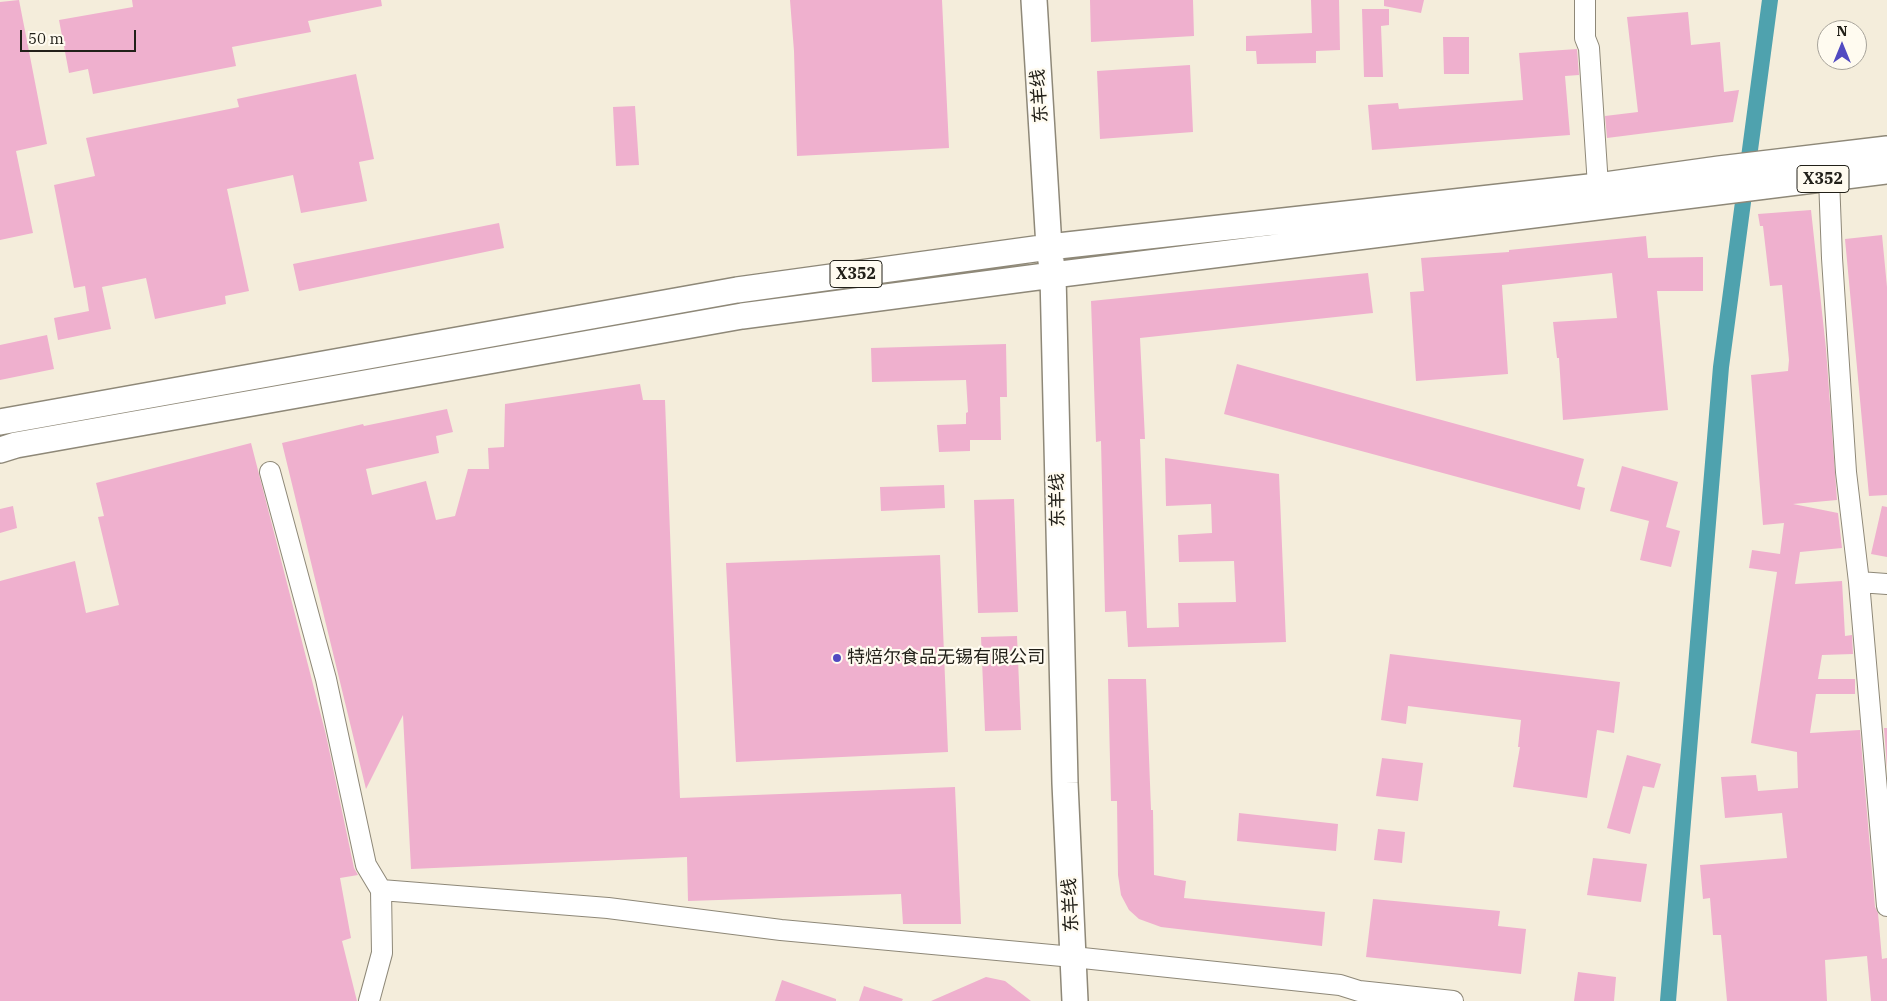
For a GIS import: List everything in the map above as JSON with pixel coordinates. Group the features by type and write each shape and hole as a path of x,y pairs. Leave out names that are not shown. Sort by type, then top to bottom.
{"main road":[{"name":"东羊线","path":"1034,0 1049,247 1053,275 1065,784 1075,1001"},
{"name":"X352","path":"0,450 16,445 742,316 1053,275 1717,181 1763,164 1887,149"},
{"name":"X352","path":"0,422 737,290 1049,247 1598,186 1717,181 1760,188 1887,172"}],"street":[{"path":"1585,0 1585,38 1589,48 1598,186"},
{"path":"1829,178 1832,258 1846,472 1859,582 1887,906"},
{"path":"270,472 326,679 366,865 381,890 382,953 369,1001"},
{"path":"1859,582 1887,584"},
{"path":"381,890 608,908 781,930 1073,957 1340,985 1359,991 1453,1001"}],"building":[{"path":"19,0 47,144 16,151 33,233 0,240 0,2"},
{"path":"132,0 381,0 382,6 308,21 311,32 232,47 236,66 93,94 88,69 69,73 59,20 133,7"},
{"path":"790,0 942,0 949,148 797,156 794,51"},
{"path":"1090,0 1193,0 1194,36 1091,42"},
{"path":"1311,0 1339,0 1340,50 1316,51 1316,63 1257,64 1256,51 1246,51 1246,36 1312,33"},
{"path":"1384,0 1424,0 1421,13 1384,6"},
{"path":"1362,9 1389,9 1389,25 1381,26 1383,77 1364,77"},
{"path":"1688,12 1691,45 1720,42 1724,92 1739,90 1733,122 1607,138 1605,116 1638,112 1627,17"},
{"path":"1443,37 1469,37 1469,74 1444,74"},
{"path":"1577,49 1579,75 1565,76 1570,135 1372,150 1368,105 1398,103 1399,109 1523,100 1519,53"},
{"path":"1190,65 1193,132 1100,139 1097,71"},
{"path":"356,74 374,159 359,162 367,201 301,213 293,175 227,189 249,291 225,296 226,304 155,319 146,278 102,287 111,329 58,340 54,318 89,311 85,286 74,288 54,185 95,176 86,138 239,107 237,99"},
{"path":"635,106 639,165 616,166 613,107"},
{"path":"1811,210 1826,349 1837,500 1793,504 1838,513 1842,548 1800,552 1795,584 1842,581 1845,636 1852,635 1853,654 1822,655 1818,679 1855,679 1855,694 1816,694 1810,733 1860,730 1875,907 1878,913 1882,959 1887,958 1887,1001 1871,1001 1867,956 1825,960 1827,1001 1727,1001 1721,935 1713,935 1710,898 1703,899 1700,865 1787,858 1782,813 1725,818 1721,777 1756,775 1758,791 1798,788 1797,752 1751,743 1777,572 1749,568 1752,550 1780,554 1784,523 1763,525 1751,375 1788,371 1789,360 1782,285 1770,286 1763,226 1760,226 1758,214"},
{"path":"499,223 504,248 299,291 293,264"},
{"path":"1882,235 1887,287 1887,495 1869,496 1845,239"},
{"path":"1646,236 1648,258 1703,257 1703,291 1657,291 1668,410 1563,420 1559,358 1557,358 1553,322 1617,318 1612,273 1502,285 1508,374 1416,381 1410,292 1424,291 1421,258 1509,252 1509,250"},
{"path":"1368,273 1373,313 1140,338 1145,439 1140,439 1147,628 1179,627 1178,603 1236,602 1234,561 1179,562 1178,535 1212,533 1211,504 1166,506 1165,458 1279,474 1286,642 1128,647 1126,611 1105,612 1101,441 1096,442 1091,301"},
{"path":"47,335 54,369 0,380 0,345"},
{"path":"1006,344 1007,397 1000,397 1001,440 970,440 970,451 939,452 937,425 966,424 966,413 968,412 966,380 872,382 871,348"},
{"path":"1237,364 1584,459 1577,486 1585,488 1580,510 1224,414"},
{"path":"640,384 643,400 665,400 680,798 955,787 961,924 903,924 901,894 688,901 687,857 411,869 403,715 366,789 282,443 363,424 364,426 447,409 453,432 436,436 439,453 366,469 372,495 426,481 436,520 455,516 468,469 489,469 488,448 504,447 505,404"},
{"path":"251,443 326,735 354,868 358,875 340,878 351,938 342,941 357,1001 0,1001 0,581 75,561 86,613 119,605 98,517 104,516 96,483"},
{"path":"1622,466 1678,482 1666,527 1680,531 1671,567 1640,560 1649,521 1610,511"},
{"path":"944,485 945,508 881,511 880,487"},
{"path":"1014,499 1018,612 978,613 974,500"},
{"path":"13,506 17,528 0,533 0,509"},
{"path":"1882,506 1887,507 1887,557 1871,554"},
{"name":"特焙尔食品无锡有限公司","path":"940,555 948,752 736,762 726,563"},
{"path":"1017,636 1021,730 985,731 981,637"},
{"path":"1390,654 1620,682 1614,733 1597,730 1587,798 1513,787 1520,747 1518,747 1521,720 1408,706 1406,724 1381,720"},
{"path":"1108,679 1146,679 1151,810 1153,810 1154,875 1186,881 1184,898 1325,912 1322,946 1161,927 1139,919 1129,910 1121,895 1118,875 1117,801 1111,801"},
{"path":"1884,728 1887,728 1887,768"},
{"path":"1627,755 1661,764 1654,788 1643,786 1630,834 1607,828"},
{"path":"1382,758 1423,763 1418,801 1376,796"},
{"path":"1239,813 1338,824 1336,851 1237,841"},
{"path":"1378,829 1405,832 1402,863 1374,860"},
{"path":"1593,858 1647,864 1641,902 1587,895"},
{"path":"1373,899 1500,911 1498,926 1526,929 1521,974 1366,957"},
{"path":"1578,972 1616,977 1614,1001 1574,1001"},
{"path":"986,977 1005,981 1031,1001 931,1001"},
{"path":"782,980 836,999 836,1001 775,1001"},
{"path":"864,986 903,999 902,1001 859,1001"}],"waterway":[{"path":"1668,1001 1721,367 1770,0"}],"place":[{"name":"特焙尔食品无锡有限公司","path":"837,658"}]}
